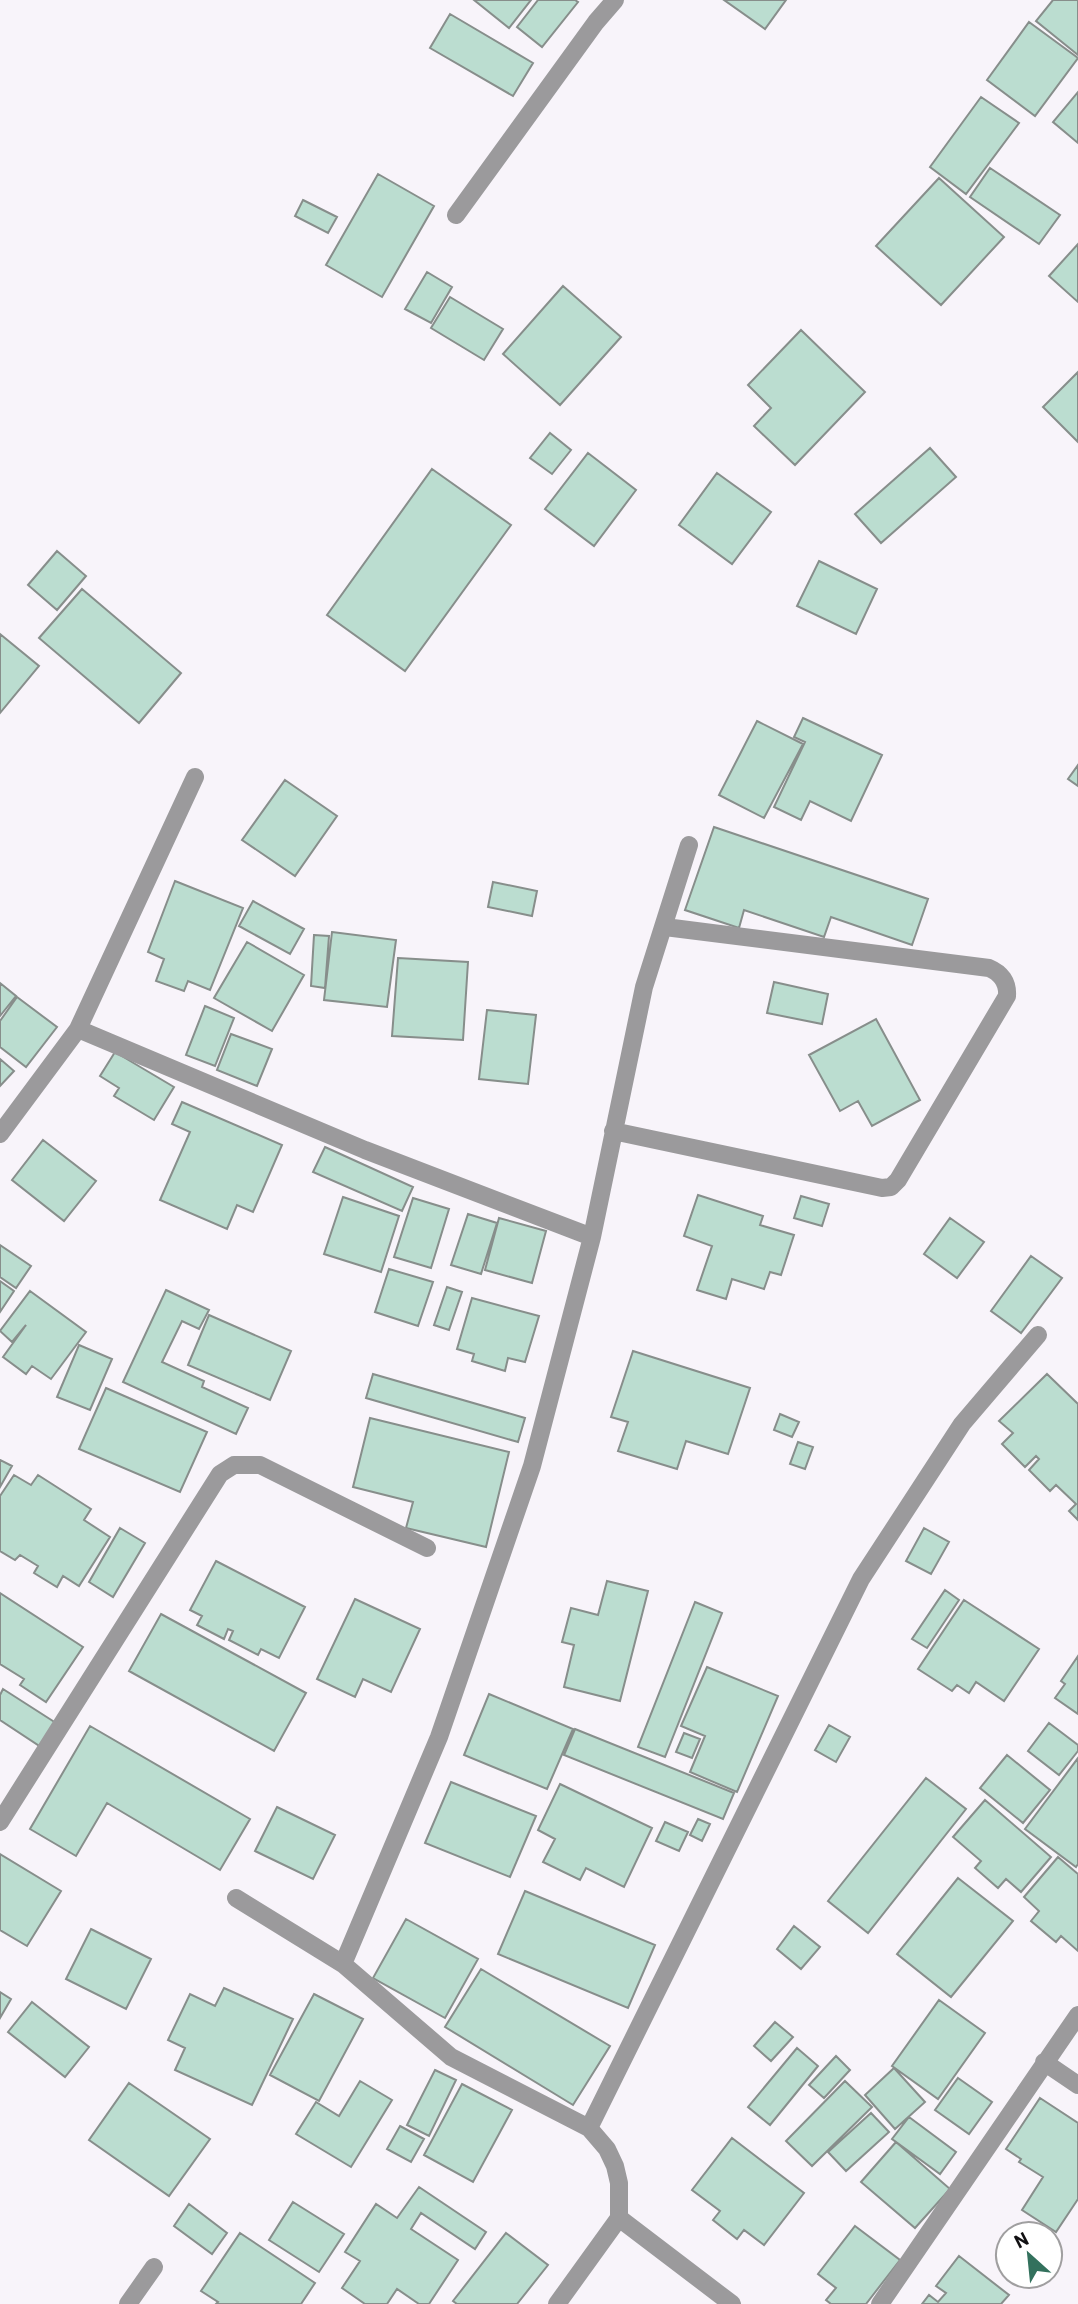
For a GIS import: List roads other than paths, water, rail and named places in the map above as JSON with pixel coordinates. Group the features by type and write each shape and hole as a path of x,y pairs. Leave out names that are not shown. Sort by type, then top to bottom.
{"street":[{"path":"456,215 596,22 615,0"},
{"path":"0,1134 78,1029 195,777"},
{"path":"343,1964 439,1737 528,1479 592,1237 644,987 689,845"},
{"path":"612,1131 882,1188 891,1187 898,1180 1007,996 1008,988 1001,975 989,968 664,927"},
{"path":"78,1029 365,1150 592,1237"},
{"path":"589,2128 861,1579 962,1424 1038,1335"},
{"path":"0,1822 219,1474 234,1465 260,1465 427,1548"},
{"path":"236,1898 343,1964 451,2057 589,2128 607,2149 619,2183 619,2218 556,2304"},
{"path":"880,2304 1078,2015"},
{"path":"1044,2062 1078,2085"},
{"path":"619,2218 732,2304"},
{"path":"128,2304 154,2267"}]}
